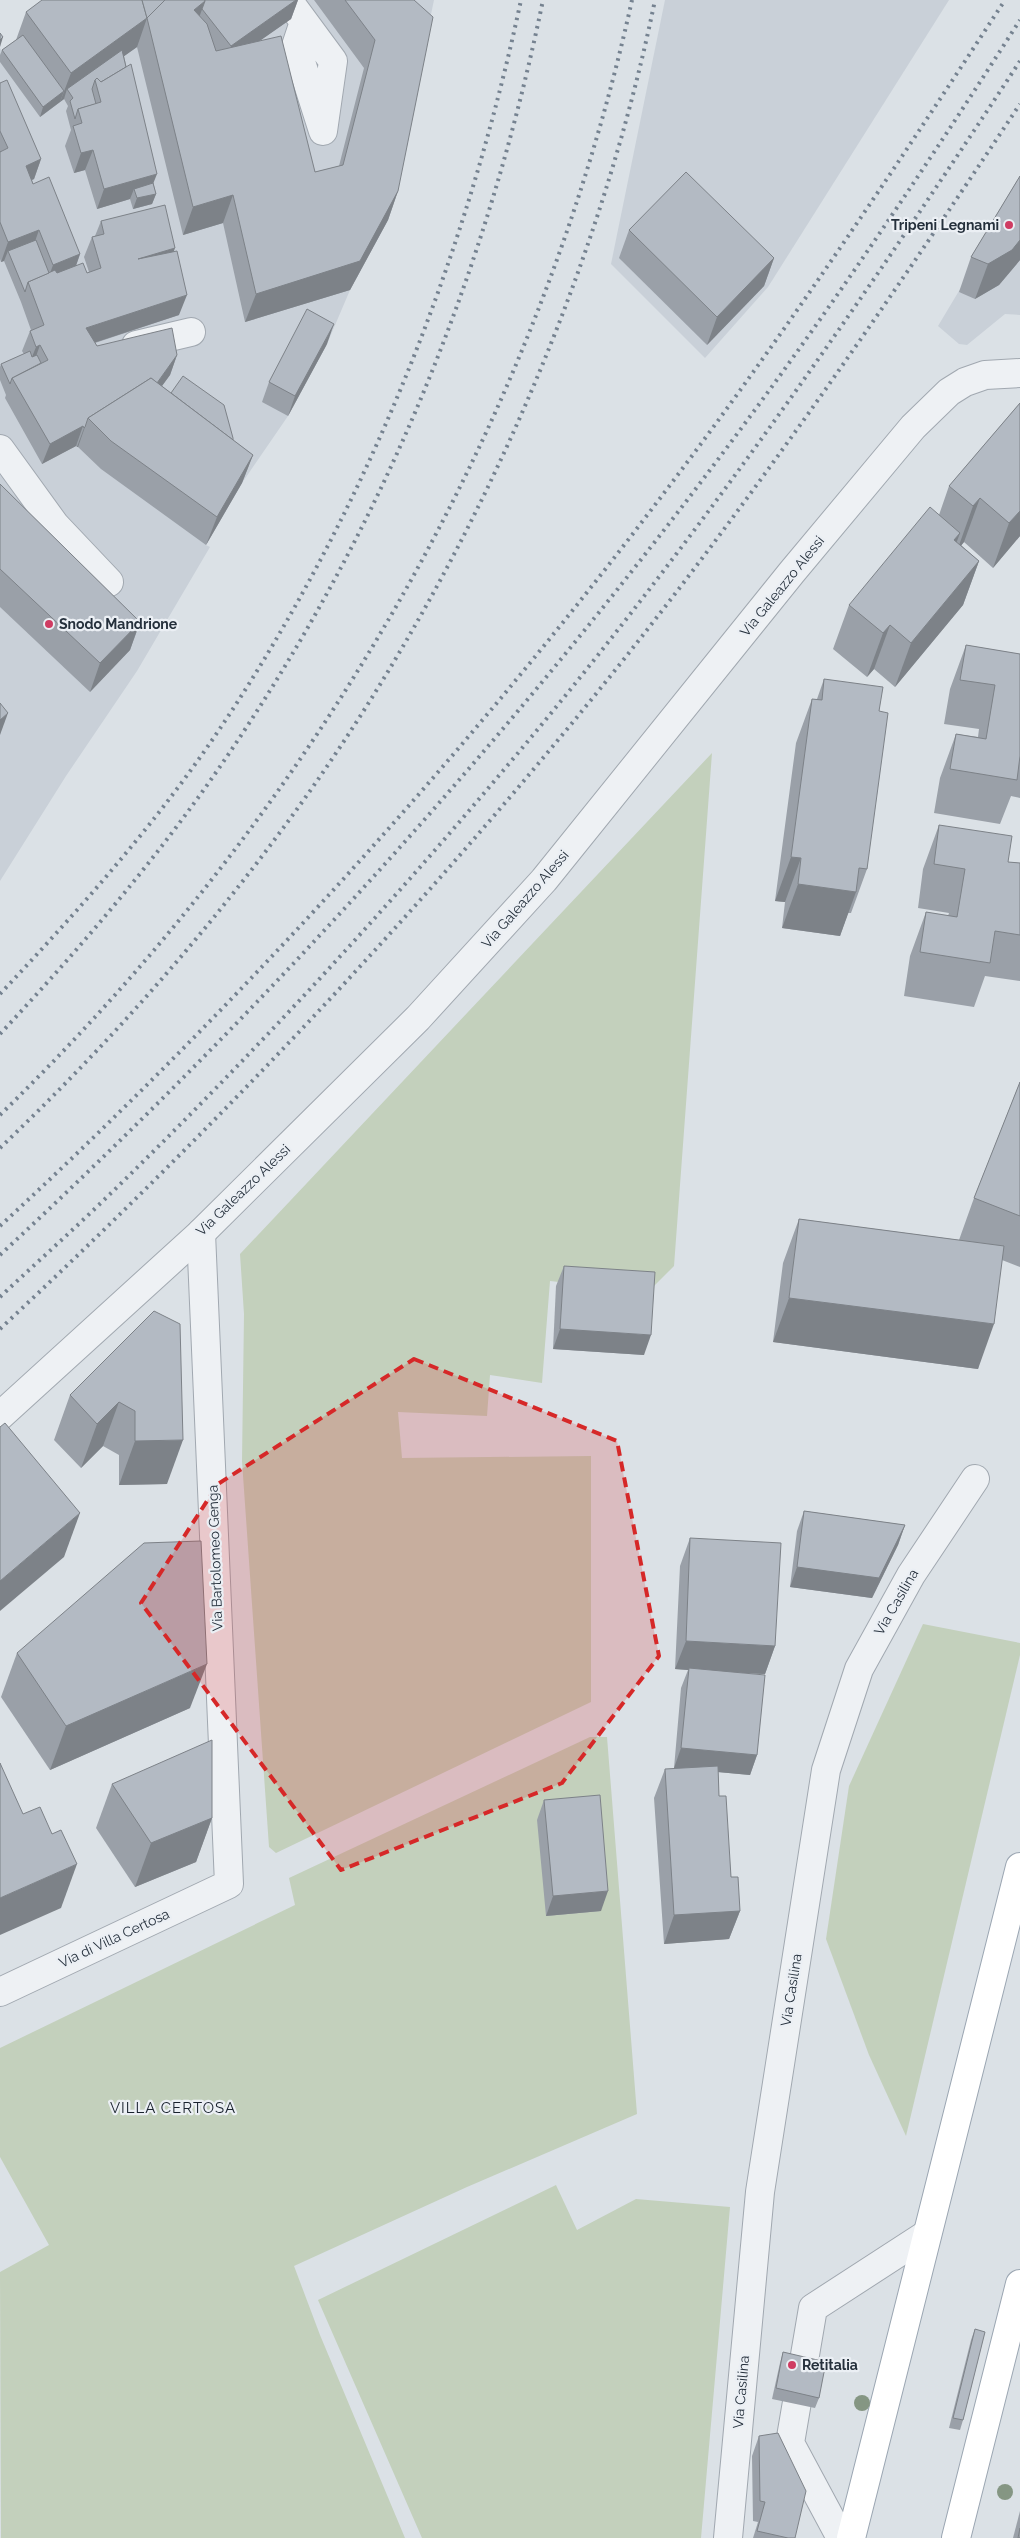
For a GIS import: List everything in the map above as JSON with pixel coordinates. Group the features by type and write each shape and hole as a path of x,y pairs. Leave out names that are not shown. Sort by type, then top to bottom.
{"main road":[{"path":"850,2538 1020,1867"},
{"path":"956,2538 1020,2284"}],"street":[{"path":"288,0 304,22"},
{"path":"108,352 191,332"},
{"name":"Via Galeazzo Alessi","path":"0,1416 201,1233 418,1018 544,880 792,572 913,427 949,392 965,382 986,375 1020,373"},
{"path":"0,449 55,525 81,556 109,582"},
{"name":"Via Bartolomeo Genga","path":"201,1233 229,1884"},
{"name":"Via Casilina","path":"728,2538 760,2192 826,1770 859,1668 911,1575 975,1479"},
{"name":"Via di Villa Certosa","path":"0,1992 229,1884"},
{"path":"841,2538 790,2443 813,2308 927,2234"}],"highlighted area":[{"path":"414,1359 617,1441 659,1656 562,1783 341,1870 141,1603 218,1484"}],"shaded area":[{"path":"70,0 434,0 388,220 350,290 327,344 288,416 242,483 206,545 210,547 137,671 66,776 0,881 0,48 4,55"},
{"path":"665,0 949,0 768,287 705,358 611,264"},
{"path":"1020,189 1020,315 1005,314 967,345 959,344 938,326"}],"green space":[{"path":"712,753 674,1266 648,1292 550,1281 542,1383 490,1375 487,1416 398,1412 402,1458 591,1456 591,1702 276,1853 269,1847 242,1461 244,1314 240,1254"},
{"path":"923,1624 1020,1643 1020,1655 906,2136 869,2055 826,1939 849,1786"},
{"path":"590,1737 607,1737 637,2114 467,2187 294,2266 320,2335 405,2538 1,2538 0,2272 49,2245 0,2157 0,2048 295,1905 289,1878"},
{"path":"556,2185 577,2230 636,2199 730,2207 701,2538 422,2538 318,2300"}],"building":[{"path":"42,0 142,0 147,18 71,73 26,12"},
{"path":"142,0 165,0 147,18"},
{"path":"165,0 205,0 194,10 207,24 216,51 281,36 315,172 343,165 375,40 345,0 414,0 433,17 398,191 360,261 256,294 233,195 193,207 147,18"},
{"path":"205,0 296,0 231,46 202,9"},
{"path":"23,35 64,91 43,107 2,50"},
{"path":"122,50 126,67 101,82 97,78 95,80 92,89 96,104 78,109 75,119 70,101 73,98 67,89"},
{"path":"131,64 157,174 104,189 93,150 81,153 73,126 82,123 78,109 101,102 95,80 97,78 101,82"},
{"path":"7,80 41,159 26,166 33,184 49,177 80,254 53,265 39,230 8,242 0,222 0,152 8,148 0,131 0,83"},
{"path":"686,172 774,258 717,317 629,230"},
{"path":"1020,176 1020,240 1012,250 988,264 971,257"},
{"path":"153,183 156,194 137,198 134,189"},
{"path":"165,205 175,248 138,259 177,251 187,295 86,328 97,346 172,328 177,355 157,383 151,378 88,418 84,428 83,426 50,444 12,378 48,360 40,345 36,347 30,331 44,325 28,282 55,270 57,273 83,263 87,273 101,268 92,237 104,234 101,221"},
{"path":"36,240 49,273 28,282 25,292 8,251"},
{"path":"307,309 334,324 295,396 269,382"},
{"path":"30,351 32,357 37,355 41,363 12,378 10,384 1,364"},
{"path":"183,376 224,405 233,440 171,393"},
{"path":"151,378 253,455 217,517 111,441 88,418"},
{"path":"1020,403 1020,511 1009,523 980,498 973,506 949,486"},
{"path":"0,484 140,622 100,663 0,569"},
{"path":"930,507 960,533 954,540 979,561 911,643 890,625 883,633 849,605"},
{"path":"966,645 1020,654 1020,756 1017,780 950,769 956,734 986,739 995,685 960,680"},
{"path":"824,679 883,687 879,711 888,713 867,869 859,868 856,892 798,884 801,858 791,857 812,699 822,700"},
{"path":"0,703 8,713 0,720"},
{"path":"939,825 1012,836 1008,862 1020,863 1020,935 995,931 990,963 920,952 926,912 957,917 965,869 934,864"},
{"path":"1020,1082 1020,1216 974,1198"},
{"path":"799,1219 1004,1246 994,1324 789,1298"},
{"path":"564,1266 655,1272 651,1335 560,1329"},
{"path":"154,1311 180,1324 183,1440 135,1441 135,1411 119,1402 97,1424 70,1395"},
{"path":"5,1423 80,1513 0,1581 0,1427"},
{"path":"804,1511 905,1525 879,1578 797,1567"},
{"path":"690,1538 781,1543 775,1646 686,1641"},
{"path":"201,1541 207,1664 66,1726 17,1653 144,1543"},
{"path":"689,1668 765,1675 757,1755 681,1748"},
{"path":"212,1740 212,1818 151,1843 112,1784"},
{"path":"0,1763 23,1814 40,1807 52,1834 61,1830 77,1864 0,1898"},
{"path":"718,1766 719,1796 726,1796 731,1877 738,1877 740,1911 674,1915 665,1769"},
{"path":"600,1795 608,1891 553,1896 544,1800"},
{"path":"975,2329 985,2332 963,2420 953,2418"},
{"path":"783,2352 826,2362 819,2398 776,2388"},
{"path":"778,2433 806,2491 795,2538 757,2531 765,2502 760,2501 759,2436"}],"railway":[{"path":"0,994 115,866 169,800 219,730 272,646 320,560 365,471 404,380 440,287 471,192 498,96 521,0"},
{"path":"0,1034 94,929 153,857 210,782 291,657 340,569 385,479 426,387 462,293 493,197 520,99 543,0"},
{"path":"0,1115 113,997 217,873 312,741 398,604 473,460 537,312 591,158 632,0"},
{"path":"0,1148 122,1023 161,980 235,891 305,798 365,709 421,615 473,517 520,416 563,313 599,209 630,105 655,0"},
{"path":"0,1226 177,1055 263,965 348,874 511,686 664,493 753,372 881,187 1005,0"},
{"path":"0,1255 204,1057 302,954 492,742 583,632 671,521 791,360 892,216 1020,20"},
{"path":"0,1297 93,1211 259,1043 407,882 502,772 640,601 772,424 898,244 1020,61"},
{"path":"0,1329 150,1185 294,1038 433,885 568,728 629,653 746,500 913,264 1020,104"}],"place":[{"name":"Tripeni Legnami","path":"1009,225"},
{"name":"Snodo Mandrione","path":"49,624"},
{"name":"Retitalia","path":"792,2365"}],"district":[{"name":"VILLA CERTOSA","path":"173,2108"}]}
